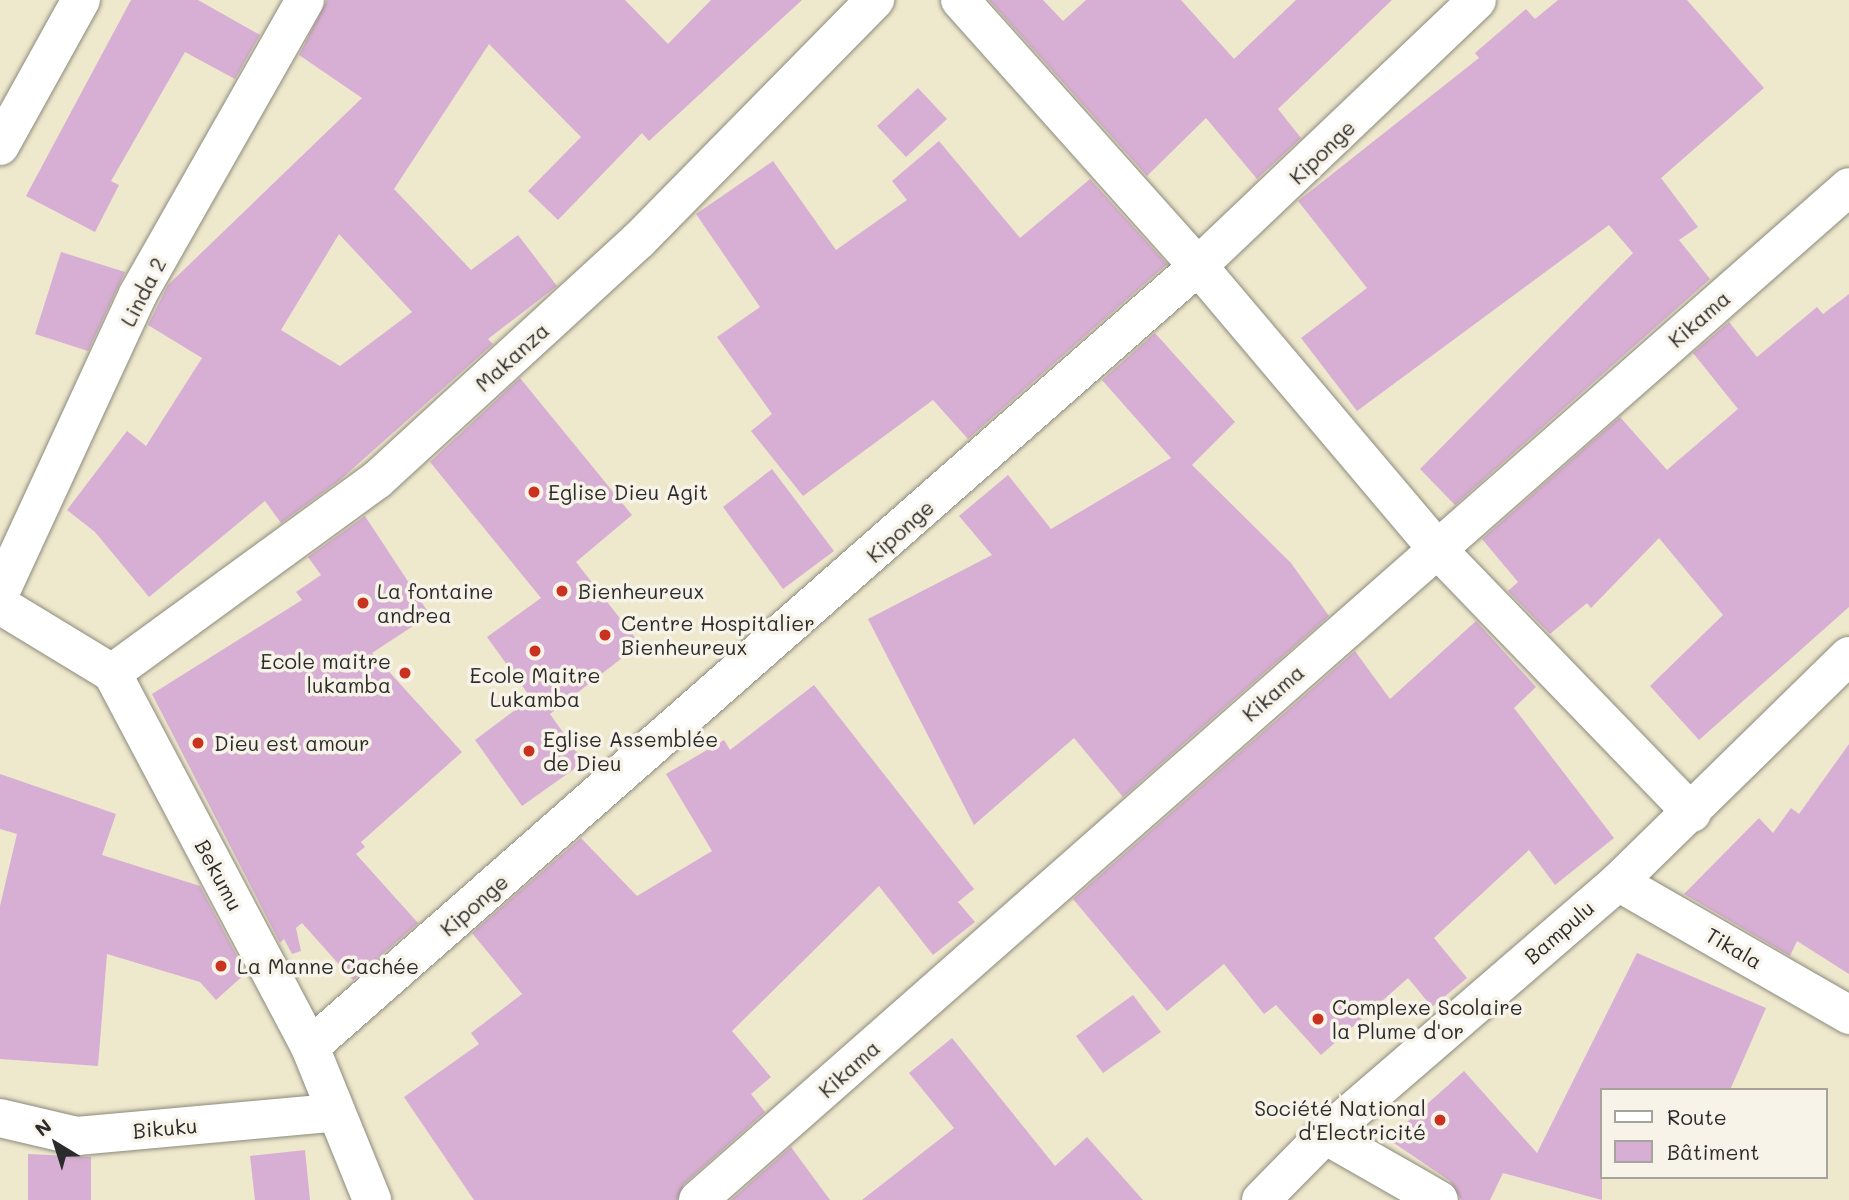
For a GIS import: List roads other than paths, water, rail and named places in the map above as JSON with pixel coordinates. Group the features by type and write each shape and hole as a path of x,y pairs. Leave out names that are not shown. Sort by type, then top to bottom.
{"street":[{"path":"0,146 81,0"},
{"name":"Linda 2","path":"0,593 138,294 305,0"},
{"name":"Makanza","path":"113,673 376,480 639,240 876,0"},
{"path":"960,0 1198,266 1437,549 1692,813"},
{"name":"Kiponge","path":"310,1047 1198,266 1477,0"},
{"name":"Kikama","path":"698,1200 1849,187"},
{"path":"0,605 113,673"},
{"name":"Bampulu","path":"1261,1200 1325,1135 1618,882 1843,672"},
{"name":"Bekumu","path":"113,673 310,1047 332,1113 372,1200"},
{"name":"Tikala","path":"1618,882 1849,1015"},
{"name":"Bikuku","path":"0,1118 77,1136 332,1113"},
{"path":"1325,1135 1439,1200"}],"place":[{"name":"Eglise Dieu Agit","path":"534,492"},
{"name":"Bienheureux","path":"562,591"},
{"name":"La fontaine andrea","path":"363,603"},
{"name":"Centre Hospitalier Bienheureux","path":"605,635"},
{"name":"Ecole Maitre Lukamba","path":"535,651"},
{"name":"Ecole maitre lukamba","path":"405,673"},
{"name":"Dieu est amour","path":"198,743"},
{"name":"Eglise Assemblée de Dieu","path":"529,751"},
{"name":"La Manne Cachée","path":"221,966"},
{"name":"Complexe Scolaire la Plume d'or","path":"1318,1019"},
{"name":"Société National d'Electricité","path":"1440,1120"}]}
